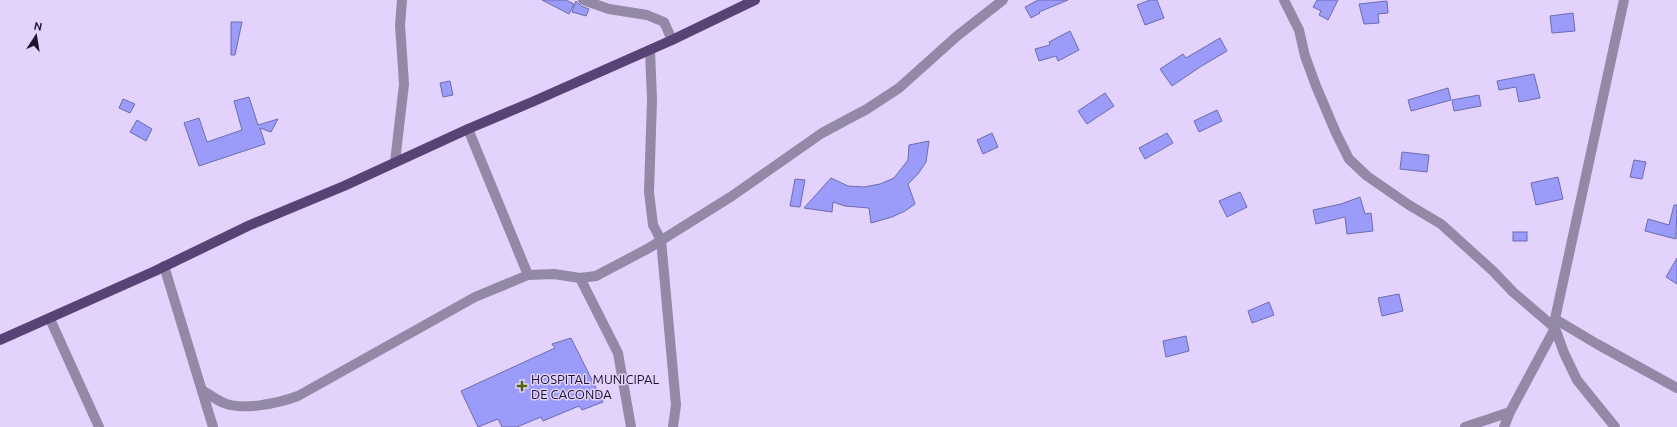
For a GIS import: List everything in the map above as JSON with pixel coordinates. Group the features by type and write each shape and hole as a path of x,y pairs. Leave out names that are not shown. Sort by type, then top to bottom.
{"main road":[{"path":"0,340 50,319 250,225 344,186 468,129 650,50 755,0"}],"street":[{"path":"395,162 404,84 400,25 402,0"},
{"path":"583,0 609,9 647,15 664,22 672,40"},
{"path":"202,390 224,403 248,406 281,402 298,396 475,297 528,275 554,274 580,278 596,276 661,240 732,196 822,133 867,109 898,88 957,36 1003,0"},
{"path":"1284,0 1299,30 1305,56 1316,86 1349,159 1367,176 1409,205 1441,224 1493,271 1513,292 1555,323 1597,344 1677,388"},
{"path":"1504,427 1510,412 1555,323 1624,0"},
{"path":"650,50 652,100 649,192 653,226 661,240 676,405 673,427"},
{"path":"468,129 528,275"},
{"path":"164,266 213,427"},
{"path":"580,278 618,353 631,427"},
{"path":"50,319 98,427"},
{"path":"1555,323 1564,353 1577,380 1615,427"},
{"path":"1465,427 1510,412"}],"building":[{"path":"542,0 566,0 574,4 569,14"},
{"path":"1038,0 1068,0 1039,12 1040,13 1031,18 1025,7"},
{"path":"1150,0 1157,0 1164,18 1145,25 1137,5"},
{"path":"1317,0 1338,0 1328,20 1319,15 1321,11 1313,7"},
{"path":"576,1 581,6 589,9 586,16 572,12"},
{"path":"1387,1 1388,13 1378,14 1379,23 1364,24 1359,4"},
{"path":"1573,13 1575,31 1552,33 1550,16"},
{"path":"231,22 242,22 235,55 231,55"},
{"path":"1070,31 1079,50 1058,61 1056,56 1039,61 1035,49 1050,45 1049,42"},
{"path":"1220,38 1227,51 1172,86 1160,69 1183,54 1186,58"},
{"path":"1534,74 1540,98 1519,102 1516,87 1499,90 1497,81"},
{"path":"450,81 453,95 443,97 440,83"},
{"path":"1448,88 1451,100 1411,111 1408,100"},
{"path":"1105,93 1114,106 1087,124 1078,111"},
{"path":"1479,95 1481,106 1454,111 1452,100"},
{"path":"249,97 258,125 278,119 271,132 260,128 265,144 199,166 184,123 199,118 207,142 242,130 234,101"},
{"path":"123,99 135,104 130,113 119,108"},
{"path":"1217,110 1222,121 1199,132 1194,121"},
{"path":"137,120 152,129 146,141 130,132"},
{"path":"992,133 998,147 983,154 977,140"},
{"path":"1167,133 1173,143 1145,159 1139,148"},
{"path":"929,141 926,162 918,174 908,184 915,204 905,211 892,217 871,223 869,208 845,206 833,202 832,212 804,208 831,178 848,186 864,187 880,184 894,178 908,160 909,145"},
{"path":"1402,152 1429,155 1427,172 1400,169"},
{"path":"1634,160 1646,162 1642,179 1630,177"},
{"path":"1558,177 1563,199 1536,205 1531,183"},
{"path":"795,179 805,180 800,207 790,206"},
{"path":"1240,192 1247,207 1227,217 1219,201"},
{"path":"1360,197 1365,214 1371,213 1373,231 1347,234 1345,217 1316,224 1313,210 1341,204"},
{"path":"1674,205 1677,205 1676,239 1645,231 1648,219 1669,225"},
{"path":"1513,232 1527,232 1527,241 1513,241"},
{"path":"1677,258 1677,284 1666,277"},
{"path":"1399,294 1403,311 1382,316 1378,298"},
{"path":"1269,302 1274,315 1252,323 1248,311"},
{"path":"1186,336 1189,351 1166,357 1163,341"},
{"path":"571,338 603,402 582,410 579,406 543,421 541,417 517,427 502,427 498,419 478,427 461,391 555,348 552,344"}],"place":[{"name":"HOSPITAL MUNICIPAL DE CACONDA","path":"522,386"}]}
